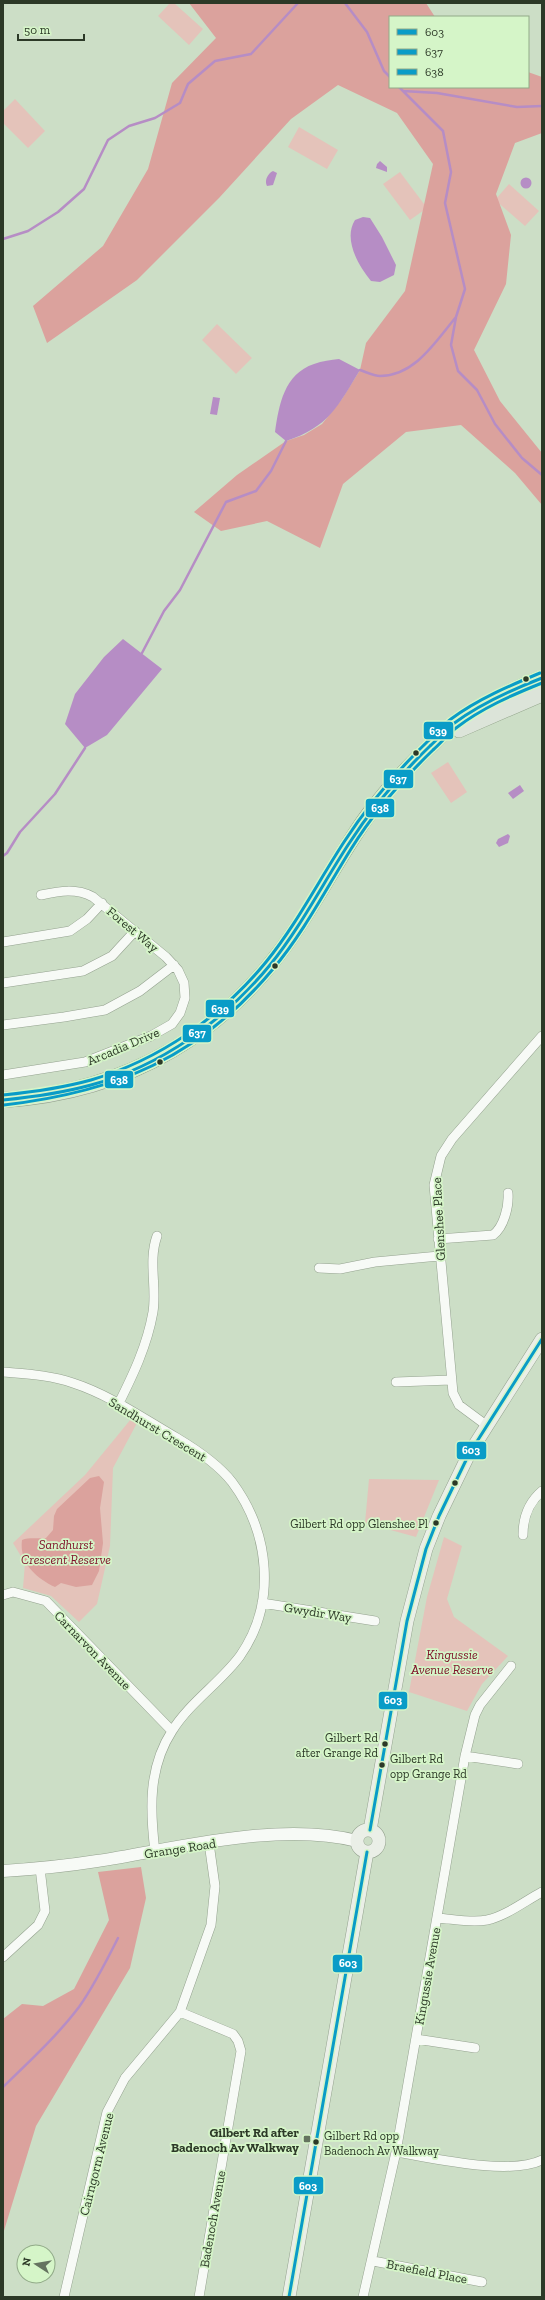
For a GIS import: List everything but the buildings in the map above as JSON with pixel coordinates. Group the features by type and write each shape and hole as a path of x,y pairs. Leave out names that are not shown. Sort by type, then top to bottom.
{"main road":[{"path":"3,1100 44,1097 63,1093 121,1075 155,1060 183,1044 225,1013 263,975 280,954 365,819 385,793 452,725 474,710 542,678"},
{"path":"435,742 481,719 542,694"},
{"path":"370,1830 406,1628 419,1573 439,1516 486,1425 542,1339"},
{"path":"367,1852 359,1847 357,1841 362,1832 370,1830"},
{"path":"367,1852 373,1850 378,1844 377,1836 370,1830"},
{"path":"288,2297 367,1852"}],"street":[{"name":"Forest Way","path":"41,895 82,891 102,903 136,931 174,965 184,983 185,998 180,1013"},
{"path":"3,942 70,931 87,920 102,903"},
{"path":"3,983 83,971 112,956 136,931"},
{"path":"3,1025 64,1018 105,1010 140,991 174,965"},
{"name":"Arcadia Drive","path":"3,1075 85,1062 117,1050 161,1030 172,1024 180,1013"},
{"name":"Glenshee Place","path":"486,1425 459,1405 453,1393 439,1256 434,1185 441,1156 452,1138 542,1036"},
{"path":"438,1239 493,1235 497,1232 507,1211 508,1193"},
{"path":"118,1405 139,1363 153,1312 152,1248 157,1236"},
{"path":"319,1268 340,1269 375,1262 439,1256"},
{"name":"Sandhurst Crescent","path":"3,1372 54,1377 97,1392 193,1448 210,1460 232,1481 248,1507 260,1534 265,1564 262,1603 250,1638 240,1655 172,1731 160,1755 153,1780 150,1815 155,1852"},
{"path":"396,1382 451,1380"},
{"path":"524,1535 524,1516 534,1498 542,1491"},
{"name":"Carnarvon Avenue","path":"3,1595 13,1592 46,1601 172,1731"},
{"name":"Gwydir Way","path":"262,1603 374,1621"},
{"name":"Kingussie Avenue","path":"363,2297 373,2261 396,2152 465,1756 475,1716 480,1705 512,1666"},
{"path":"465,1756 518,1764"},
{"name":"Grange Road","path":"3,1871 40,1868 269,1835 310,1834 357,1841"},
{"name":"Cairngorm Avenue","path":"64,2297 108,2112 125,2078 180,2012 213,1913 215,1886 209,1843"},
{"path":"3,1957 38,1925 45,1911 40,1868"},
{"path":"437,1918 486,1920 501,1914 542,1892"},
{"name":"Badenoch Avenue","path":"180,2012 234,2034 241,2051 198,2297"},
{"path":"416,2039 475,2048"},
{"path":"396,2152 510,2167 534,2164 542,2160"},
{"name":"Braefield Place","path":"373,2261 482,2282"}],"green space":[{"path":"170,3 174,3 203,29 189,45 158,16"},
{"path":"189,3 426,3 434,16 389,16 389,88 529,88 529,72 542,77 542,133 515,143 496,194 511,235 506,284 474,350 500,401 542,453 542,505 515,473 461,425 406,432 343,484 320,548 267,521 221,531 194,512 237,475 286,441 304,435 322,424 342,399 360,370 366,343 405,291 433,164 397,113 338,85 291,119 219,198 137,280 47,343 33,306 103,246 148,169 172,83 216,38"},
{"path":"15,99 45,131 28,148 3,123 3,111"},
{"path":"299,127 338,150 327,169 288,147"},
{"path":"400,172 427,208 410,220 383,184"},
{"path":"509,184 539,211 525,226 495,200"},
{"path":"217,324 252,358 236,374 202,340"},
{"path":"448,762 467,792 451,803 431,773"},
{"name":"Sandhurst Crescent Reserve","path":"131,1419 137,1423 113,1468 110,1546 97,1604 79,1622 51,1596 23,1588 25,1563 13,1543 85,1475"},
{"path":"99,1476 104,1482 100,1508 103,1543 99,1571 92,1585 76,1587 61,1583 55,1587 41,1579 30,1569 23,1556 22,1540 31,1538 46,1538 53,1530 54,1516 57,1509 90,1478"},
{"path":"369,1479 439,1480 416,1537 365,1523"},
{"name":"Kingussie Avenue Reserve","path":"444,1537 462,1546 447,1599 454,1617 508,1656 482,1684 467,1711 409,1692 427,1597"},
{"path":"141,1867 146,1898 130,1968 36,2126 3,2234 3,2019 22,2004 43,2006 74,1989 109,1920 98,1872"}],"shaded area":[{"path":"380,161 387,167 387,172 376,168"},
{"path":"273,171 277,173 273,185 267,186 267,177"},
{"path":"524,178 528,178 530,179 530,187 524,188 521,185 521,181"},
{"path":"363,217 370,218 382,237 396,265 394,275 380,282 371,281 366,275 357,260 351,243 352,227 355,220"},
{"path":"339,359 360,370 338,405 323,422 313,429 286,441 275,432 281,401 290,383 296,375 314,364"},
{"path":"213,397 220,398 217,415 210,414"},
{"path":"123,639 162,669 107,735 85,748 65,724 75,694 104,657"},
{"path":"520,785 524,791 513,799 508,793"},
{"path":"508,834 510,836 508,843 499,847 496,843 498,839"}],"waterway":[{"path":"3,239 28,231 58,212 84,189 108,140 129,126 155,118 180,103 188,84 215,61 251,54 298,3"},
{"path":"345,3 367,32 384,71 389,76"},
{"path":"400,88 443,131 451,172 445,203 465,289 456,317 451,345 458,371 477,390 495,424 522,458 542,475"},
{"path":"403,91 437,93 517,107 542,106"},
{"path":"360,370 380,376 404,370 424,356 456,317"},
{"path":"142,653 164,611 180,590 226,502 256,491 271,471 286,441"},
{"path":"3,856 7,853 20,832 55,794 85,748"},
{"path":"3,2087 33,2058 79,2007 95,1982 118,1938"}],"transit line":[{"name":"639","path":"3,1095 69,1085 91,1080 116,1071 141,1061 164,1048 209,1018 248,982 277,948 344,842 363,815 383,789 416,753 445,724 461,712 494,693 540,673"},
{"name":"637","path":"3,1100 69,1090 117,1077 166,1053 190,1039 212,1023 252,985 281,951 348,845 396,781 453,724 496,698 542,678"},
{"name":"638","path":"4,1105 45,1099 83,1091 119,1080 153,1066 185,1048 216,1026 245,1000 284,955 305,925 360,835 379,809 410,773 450,733 476,714 498,702 542,683"},
{"name":"603","path":"370,1830 407,1621 426,1549 439,1516 469,1454 542,1339"},
{"name":"603","path":"289,2297 367,1852"}],"place":[{"name":"Gilbert Rd opp Glenshee Pl","path":"436,1523"},
{"name":"Gilbert Rd after Grange Rd","path":"385,1744"},
{"name":"Gilbert Rd opp Grange Rd","path":"382,1765"},
{"name":"Gilbert Rd after Badenoch Av Walkway","path":"307,2139"},
{"name":"Gilbert Rd opp Badenoch Av Walkway","path":"316,2142"}]}
